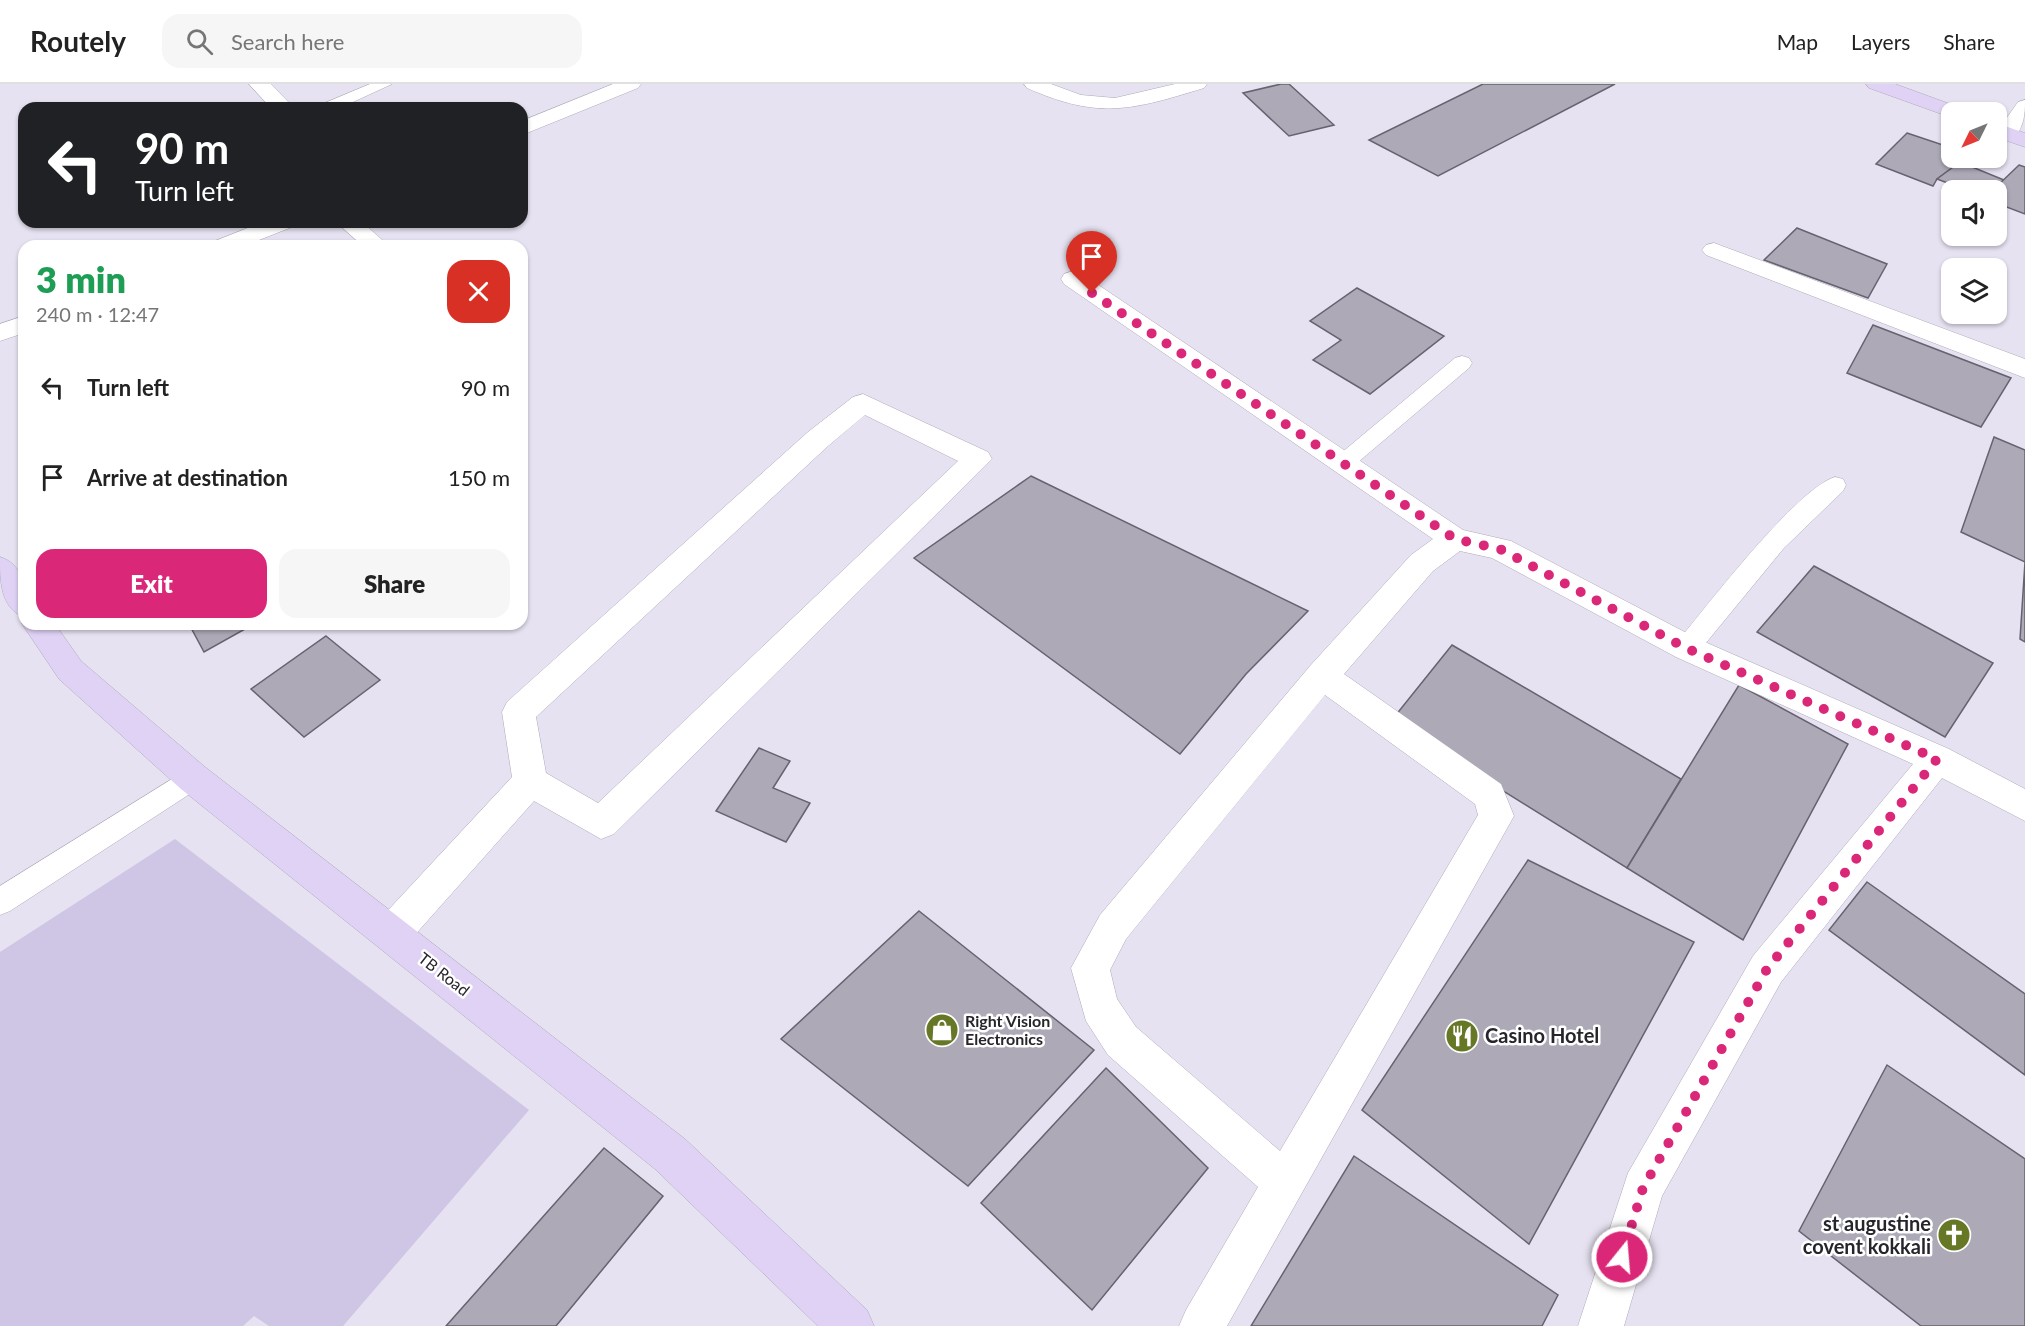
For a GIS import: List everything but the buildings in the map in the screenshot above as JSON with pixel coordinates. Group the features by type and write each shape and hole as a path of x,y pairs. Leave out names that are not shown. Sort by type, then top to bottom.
{"main road":[{"path":"1876,84 1941,107"},
{"path":"0,568 18,596"},
{"name":"TB Road","path":"42,630 70,670 193,778 669,1154 851,1326"}],"street":[{"path":"259,84 277,102"},
{"path":"1034,84 1065,99 1105,106 1142,100 1197,84"},
{"path":"528,126 625,85"},
{"path":"2010,134 2025,106"},
{"path":"238,240 269,228"},
{"path":"355,228 370,240"},
{"path":"1714,250 1918,325 2025,369"},
{"path":"1073,279 1455,539 1500,549 1686,648 1937,759 2025,806"},
{"path":"0,333 18,326"},
{"path":"863,403 978,459 601,822 530,781 519,712 818,439 863,403"},
{"path":"1284,1182 1122,1041 1100,1007 1090,968 1113,927 1322,675 1422,563 1455,539"},
{"path":"1202,1326 1496,816 1489,795 1322,675"},
{"path":"1601,1326 1643,1188 1767,969 1937,759"},
{"path":"392,933 530,781"}],"lane":[{"path":"340,102 384,84"},
{"path":"1342,464 1462,363"},
{"path":"1686,648 1768,551 1812,504 1835,485"},
{"path":"0,902 193,778"}],"shaded area":[{"path":"175,839 529,1110 343,1326 269,1326 254,1316 243,1326 0,1326 0,952"}],"place":[{"name":"Right Vision Electronics","path":"942,1030"},
{"name":"Casino Hotel","path":"1462,1036"},
{"name":"st augustine covent kokkali","path":"1954,1235"}],"route":[{"path":"1092,293 1455,539 1500,549 1551,574 1686,648 1937,759 1767,969 1643,1188 1622,1257"}]}
